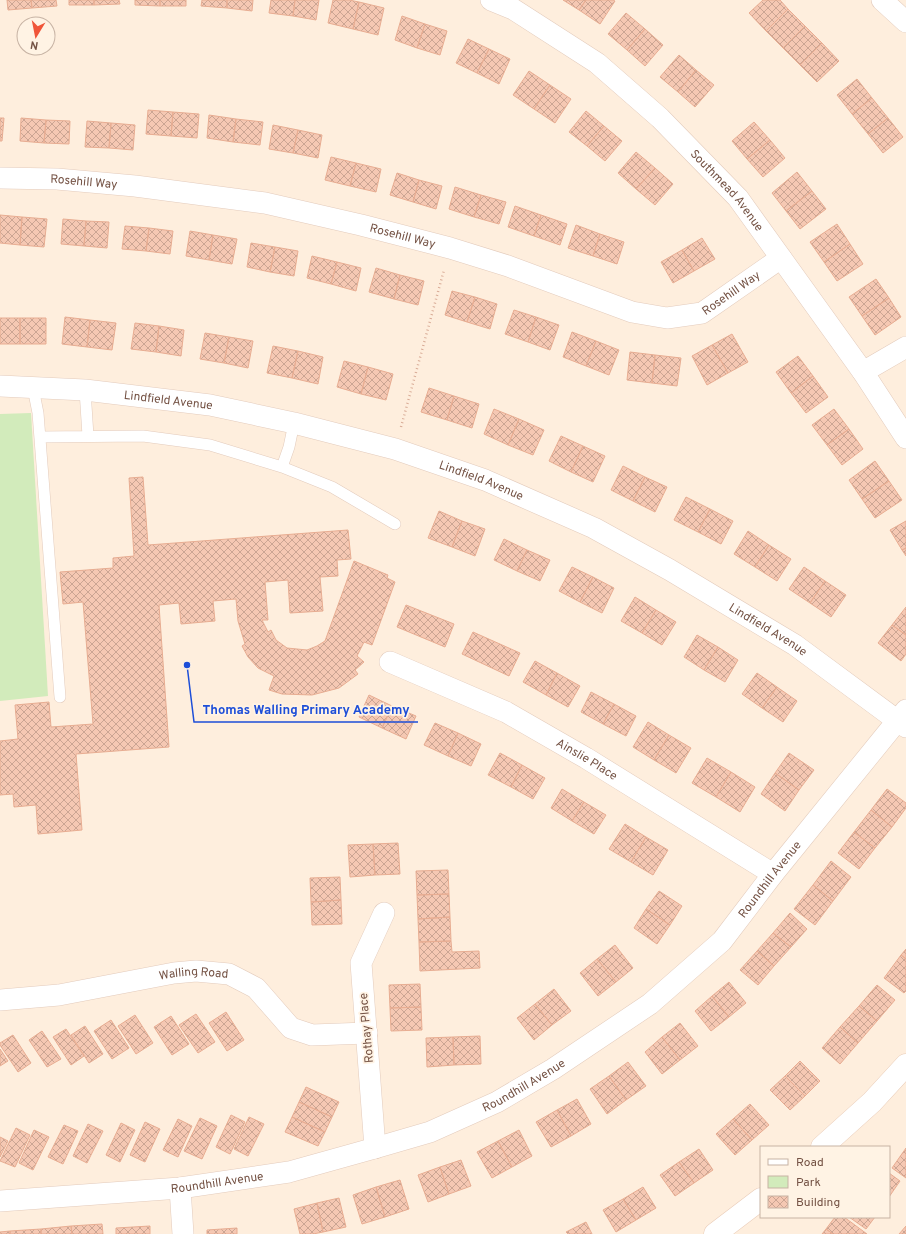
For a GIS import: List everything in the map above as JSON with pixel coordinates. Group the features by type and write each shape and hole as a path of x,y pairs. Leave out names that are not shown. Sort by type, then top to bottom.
{"street":[{"name":"Southmead Avenue","path":"491,0 513,9 597,64 660,118 738,198 862,372 906,438"},
{"path":"882,0 906,22"},
{"name":"Rosehill Way","path":"0,178 57,179 135,186 265,202 450,248 508,266 632,312 667,318 702,313 781,258"},
{"path":"862,372 906,348"},
{"name":"Lindfield Avenue","path":"0,386 85,390 210,405 294,423 396,449 485,480 594,528 670,570 795,645 903,719"},
{"name":"Ainslie Place","path":"390,662 506,712 586,758 774,874"},
{"name":"Roundhill Avenue","path":"0,1201 180,1188 289,1172 430,1132 497,1102 553,1069 650,1004 722,941 774,874 903,719"},
{"name":"Rothay Place","path":"376,1148 361,963 384,913"},
{"name":"Walling Road","path":"0,1000 59,995 196,971 229,974 256,988 291,1028 312,1035 367,1033"},
{"path":"823,1146 872,1102 906,1065"},
{"path":"180,1188 183,1234"},
{"path":"715,1234 760,1200"}],"lane":[{"path":"33,388 38,413 60,697"},
{"path":"85,390 88,436"},
{"path":"282,467 289,447 294,423"},
{"path":"40,437 143,436 210,445 282,467 332,486 395,524"}],"path":[{"path":"396,449 450,248"}],"green space":[{"path":"31,413 48,696 0,701 0,414"}],"building":[{"path":"7,0 31,0 32,8 8,10"},
{"path":"31,0 56,0 57,6 32,8"},
{"path":"69,0 94,0 94,5 69,5"},
{"path":"94,0 119,0 120,4 94,5"},
{"path":"135,0 160,0 160,6 135,5"},
{"path":"160,0 186,0 186,6 160,6"},
{"path":"202,0 227,0 227,8 201,6"},
{"path":"227,0 253,0 252,11 227,8"},
{"path":"271,0 295,0 293,16 269,13"},
{"path":"295,0 319,0 316,20 293,16"},
{"path":"333,0 349,0 359,2 353,29 328,23"},
{"path":"563,0 586,0 579,10"},
{"path":"586,0 615,1 600,24 579,10"},
{"path":"763,0 780,0 788,9 766,31 749,13"},
{"path":"359,2 384,8 378,35 353,29"},
{"path":"788,9 805,26 783,48 766,31"},
{"path":"626,13 645,29 627,50 608,34"},
{"path":"402,16 425,24 417,48 395,40"},
{"path":"425,24 447,31 440,55 417,48"},
{"path":"805,26 822,43 800,65 783,48"},
{"path":"645,29 663,45 645,66 627,50"},
{"path":"468,39 489,49 477,73 456,63"},
{"path":"822,43 839,61 817,82 800,65"},
{"path":"489,49 510,59 499,84 477,73"},
{"path":"679,55 696,70 678,92 660,77"},
{"path":"696,70 714,85 695,107 678,92"},
{"path":"529,71 550,85 534,109 513,95"},
{"path":"857,79 872,98 852,114 837,95"},
{"path":"550,85 571,99 555,123 534,109"},
{"path":"872,98 888,118 868,134 852,114"},
{"path":"148,110 173,112 171,136 146,134"},
{"path":"586,111 604,126 587,146 569,132"},
{"path":"173,112 199,114 197,138 171,136"},
{"path":"209,115 236,119 233,142 207,138"},
{"path":"0,118 4,118 2,141 0,141"},
{"path":"21,118 46,120 44,143 20,141"},
{"path":"888,118 903,137 883,153 868,134"},
{"path":"236,119 263,122 260,145 233,142"},
{"path":"46,120 70,121 69,144 44,143"},
{"path":"87,121 111,123 109,148 85,147"},
{"path":"754,122 770,140 747,159 732,141"},
{"path":"111,123 135,125 133,150 109,148"},
{"path":"273,125 298,130 293,153 269,149"},
{"path":"604,126 622,141 605,161 587,146"},
{"path":"298,130 322,135 318,158 293,153"},
{"path":"770,140 785,158 763,177 747,159"},
{"path":"636,152 655,168 636,189 618,173"},
{"path":"331,157 356,163 350,186 325,180"},
{"path":"356,163 381,169 376,192 350,186"},
{"path":"655,168 673,184 655,205 636,189"},
{"path":"797,172 812,191 786,211 772,193"},
{"path":"397,173 419,180 413,202 390,195"},
{"path":"419,180 442,186 436,209 413,202"},
{"path":"455,187 481,195 474,217 449,209"},
{"path":"812,191 826,209 800,229 786,211"},
{"path":"481,195 506,202 499,224 474,217"},
{"path":"515,206 541,215 534,236 508,227"},
{"path":"0,215 22,217 20,245 0,243"},
{"path":"541,215 567,224 560,245 534,236"},
{"path":"22,217 47,219 44,247 20,245"},
{"path":"63,219 86,221 84,246 61,244"},
{"path":"86,221 109,222 107,248 84,246"},
{"path":"837,224 850,244 824,262 810,242"},
{"path":"576,225 600,234 593,256 568,248"},
{"path":"125,226 149,228 146,251 122,249"},
{"path":"149,228 173,231 170,254 146,251"},
{"path":"190,231 213,235 209,260 186,256"},
{"path":"600,234 624,242 617,264 593,256"},
{"path":"213,235 237,239 232,264 209,260"},
{"path":"702,238 715,259 694,271 682,250"},
{"path":"251,243 275,247 270,272 247,267"},
{"path":"850,244 863,264 837,281 824,262"},
{"path":"275,247 298,251 294,276 270,272"},
{"path":"682,250 694,271 673,283 661,262"},
{"path":"312,256 337,262 331,284 307,278"},
{"path":"337,262 361,268 356,291 331,284"},
{"path":"376,268 400,275 394,299 369,292"},
{"path":"400,275 424,281 418,305 394,299"},
{"path":"876,279 889,298 862,316 849,297"},
{"path":"452,291 475,297 467,322 445,315"},
{"path":"475,297 497,304 490,329 467,322"},
{"path":"889,298 901,317 875,335 862,316"},
{"path":"514,310 536,317 528,342 505,334"},
{"path":"65,317 90,320 87,347 62,344"},
{"path":"536,317 559,325 550,350 528,342"},
{"path":"0,318 20,318 20,344 0,344"},
{"path":"20,318 46,318 46,344 20,344"},
{"path":"90,320 116,323 112,350 87,347"},
{"path":"135,323 159,326 156,352 131,349"},
{"path":"159,326 184,330 181,356 156,352"},
{"path":"572,332 596,341 586,366 563,357"},
{"path":"205,333 229,337 224,363 200,359"},
{"path":"732,334 748,362 728,373 712,345"},
{"path":"229,337 253,341 248,368 224,363"},
{"path":"596,341 619,350 609,375 586,366"},
{"path":"712,345 728,373 707,385 692,356"},
{"path":"273,346 298,351 292,378 267,373"},
{"path":"298,351 323,357 318,384 292,378"},
{"path":"630,352 655,355 652,383 627,380"},
{"path":"655,355 681,358 677,386 652,383"},
{"path":"798,356 813,376 791,393 776,372"},
{"path":"344,361 368,367 361,394 337,387"},
{"path":"368,367 393,374 386,400 361,394"},
{"path":"813,376 828,397 806,413 791,393"},
{"path":"429,388 454,396 447,420 421,412"},
{"path":"454,396 479,404 472,428 447,420"},
{"path":"494,409 519,419 508,445 484,434"},
{"path":"834,409 849,429 827,445 812,425"},
{"path":"519,419 544,430 533,455 508,445"},
{"path":"849,429 863,449 842,465 827,445"},
{"path":"561,436 583,446 571,472 549,461"},
{"path":"583,446 605,456 593,482 571,472"},
{"path":"875,461 889,481 862,499 849,480"},
{"path":"623,466 645,477 633,501 611,490"},
{"path":"143,477 148,545 348,530 351,559 337,560 338,576 320,577 323,611 290,613 288,580 265,582 268,620 262,620 268,632 271,630 276,640 287,648 307,650 325,641 354,561 388,575 387,578 395,582 372,645 364,642 357,656 364,662 355,670 358,674 339,688 312,695 282,694 269,690 274,676 258,668 248,657 242,646 245,644 238,621 236,599 213,601 215,621 181,624 179,603 159,605 169,747 76,754 82,830 38,834 36,805 14,807 13,794 0,795 0,741 18,739 15,705 49,702 51,727 93,724 83,602 63,604 60,572 113,568 113,558 134,556 129,478"},
{"path":"645,477 667,487 655,512 633,501"},
{"path":"889,481 902,500 875,518 862,499"},
{"path":"686,497 710,509 698,532 674,520"},
{"path":"710,509 733,521 721,544 698,532"},
{"path":"439,511 462,521 452,547 428,538"},
{"path":"462,521 485,529 475,556 452,547"},
{"path":"906,521 906,548 902,550 890,530"},
{"path":"748,531 769,545 755,567 734,554"},
{"path":"504,539 527,550 517,571 494,560"},
{"path":"769,545 791,559 777,581 755,567"},
{"path":"906,548 906,556 902,550"},
{"path":"527,550 550,560 540,581 517,571"},
{"path":"572,567 593,577 580,602 559,591"},
{"path":"804,567 825,581 810,603 789,589"},
{"path":"593,577 614,588 602,613 580,602"},
{"path":"825,581 846,595 831,617 810,603"},
{"path":"635,597 656,610 642,633 621,621"},
{"path":"406,605 454,624 445,647 397,627"},
{"path":"906,607 906,635 892,625"},
{"path":"656,610 676,622 662,645 642,633"},
{"path":"892,625 906,635 906,654 901,661 878,643"},
{"path":"473,632 520,653 509,676 462,654"},
{"path":"697,635 718,647 704,670 684,657"},
{"path":"718,647 738,660 725,682 704,670"},
{"path":"535,661 557,673 546,695 523,682"},
{"path":"557,673 580,686 568,707 546,695"},
{"path":"757,673 777,687 762,708 742,694"},
{"path":"777,687 797,701 783,722 762,708"},
{"path":"591,692 614,704 603,724 581,712"},
{"path":"369,695 392,706 382,728 359,717"},
{"path":"614,704 636,716 626,736 603,724"},
{"path":"392,706 416,716 406,739 382,728"},
{"path":"648,722 669,735 654,760 633,747"},
{"path":"435,723 458,733 448,756 424,745"},
{"path":"458,733 481,744 471,766 448,756"},
{"path":"669,735 691,748 676,773 654,760"},
{"path":"500,753 522,765 511,787 488,775"},
{"path":"789,753 814,770 799,790 775,773"},
{"path":"707,758 731,772 716,797 692,783"},
{"path":"522,765 545,778 533,799 511,787"},
{"path":"731,772 755,787 740,812 716,797"},
{"path":"775,773 799,790 785,811 761,794"},
{"path":"562,789 584,802 572,821 551,808"},
{"path":"887,789 906,803 906,808 892,827 871,810"},
{"path":"584,802 606,815 594,834 572,821"},
{"path":"871,810 892,827 875,848 854,832"},
{"path":"625,824 646,837 631,862 609,849"},
{"path":"854,832 875,848 859,869 838,853"},
{"path":"646,837 668,850 653,875 631,862"},
{"path":"398,843 400,874 375,875 373,844"},
{"path":"373,844 375,875 350,877 348,845"},
{"path":"831,861 851,877 833,901 813,885"},
{"path":"448,870 449,894 417,895 416,871"},
{"path":"340,877 341,900 311,902 310,878"},
{"path":"813,885 833,901 815,925 794,909"},
{"path":"659,891 682,906 670,925 646,909"},
{"path":"449,894 450,917 418,919 417,895"},
{"path":"341,900 342,924 312,925 311,902"},
{"path":"646,909 670,925 657,944 634,928"},
{"path":"790,913 807,929 791,947 773,933"},
{"path":"450,917 451,941 419,942 418,919"},
{"path":"773,933 791,947 774,966 757,951"},
{"path":"451,941 452,952 479,951 480,968 420,971 419,942"},
{"path":"615,945 633,968 616,982 597,959"},
{"path":"906,949 906,959 901,955"},
{"path":"757,951 774,966 758,985 740,970"},
{"path":"901,955 906,959 906,991 904,993 884,978"},
{"path":"597,959 616,982 598,996 580,973"},
{"path":"729,982 746,1003 729,1017 712,996"},
{"path":"420,984 421,1007 390,1008 389,985"},
{"path":"877,985 895,1000 877,1021 859,1006"},
{"path":"554,989 571,1011 552,1025 535,1004"},
{"path":"712,996 729,1017 711,1031 695,1011"},
{"path":"535,1004 552,1025 534,1040 517,1018"},
{"path":"859,1006 877,1021 858,1043 840,1027"},
{"path":"421,1007 422,1030 391,1031 390,1008"},
{"path":"226,1012 244,1040 227,1051 209,1023"},
{"path":"196,1014 215,1042 198,1053 179,1025"},
{"path":"135,1015 153,1043 136,1054 118,1026"},
{"path":"171,1016 189,1044 172,1055 154,1027"},
{"path":"111,1020 129,1048 112,1059 94,1031"},
{"path":"680,1023 698,1046 680,1060 662,1037"},
{"path":"85,1026 103,1054 89,1063 71,1035"},
{"path":"840,1027 858,1043 840,1064 822,1048"},
{"path":"66,1029 84,1056 71,1065 53,1037"},
{"path":"42,1031 61,1059 47,1067 29,1040"},
{"path":"13,1035 31,1063 18,1072 0,1045 0,1043"},
{"path":"480,1036 481,1064 454,1065 453,1037"},
{"path":"453,1037 454,1065 427,1067 426,1038"},
{"path":"662,1037 680,1060 662,1074 645,1052"},
{"path":"0,1049 8,1061 0,1066"},
{"path":"800,1061 820,1081 805,1096 785,1076"},
{"path":"628,1062 646,1086 626,1100 609,1076"},
{"path":"609,1076 626,1100 607,1114 590,1089"},
{"path":"785,1076 805,1096 790,1110 770,1090"},
{"path":"306,1087 339,1102 332,1117 299,1102"},
{"path":"577,1099 591,1124 571,1136 557,1110"},
{"path":"299,1102 332,1117 325,1132 292,1117"},
{"path":"750,1104 769,1125 752,1140 733,1119"},
{"path":"557,1110 571,1136 551,1147 536,1122"},
{"path":"231,1115 245,1122 230,1154 216,1147"},
{"path":"249,1117 264,1124 248,1156 234,1149"},
{"path":"292,1117 325,1132 318,1146 285,1132"},
{"path":"200,1118 217,1126 202,1159 184,1151"},
{"path":"178,1119 192,1126 178,1157 163,1150"},
{"path":"733,1119 752,1140 735,1155 716,1134"},
{"path":"145,1122 160,1129 145,1162 130,1155"},
{"path":"121,1123 135,1130 120,1162 106,1155"},
{"path":"88,1124 103,1131 87,1163 73,1156"},
{"path":"64,1125 78,1131 63,1164 48,1157"},
{"path":"16,1128 30,1135 15,1167 0,1161"},
{"path":"34,1130 49,1137 33,1170 19,1163"},
{"path":"519,1130 532,1156 512,1167 498,1141"},
{"path":"0,1137 8,1141 0,1157"},
{"path":"498,1141 512,1167 492,1178 477,1152"},
{"path":"906,1148 906,1178 892,1168"},
{"path":"699,1149 713,1170 694,1183 679,1162"},
{"path":"461,1160 471,1186 449,1194 440,1167"},
{"path":"679,1162 694,1183 675,1196 660,1175"},
{"path":"440,1167 449,1194 428,1202 418,1175"},
{"path":"890,1174 900,1181 890,1196"},
{"path":"400,1180 409,1209 385,1217 376,1187"},
{"path":"376,1187 385,1217 362,1224 353,1195"},
{"path":"643,1187 656,1208 636,1220 623,1199"},
{"path":"339,1198 346,1227 323,1232 317,1203"},
{"path":"623,1199 636,1220 616,1232 603,1210"},
{"path":"317,1203 323,1232 300,1234 294,1209"},
{"path":"834,1218 845,1218 867,1234 833,1234 826,1229"},
{"path":"850,1218 874,1218 866,1229"},
{"path":"586,1222 592,1234 568,1234 566,1232"},
{"path":"102,1224 103,1234 72,1234 71,1226"},
{"path":"71,1226 72,1234 41,1234 41,1229"},
{"path":"150,1226 150,1234 116,1234 116,1228"},
{"path":"906,1226 906,1234 899,1234"},
{"path":"237,1228 237,1234 207,1234 207,1230"},
{"path":"41,1229 41,1234 10,1234 10,1231"},
{"path":"826,1229 833,1234 822,1234"},
{"path":"10,1231 10,1234 0,1234 0,1232"}],"place":[{"name":"Thomas Walling Primary Academy","path":"187,665"}]}
